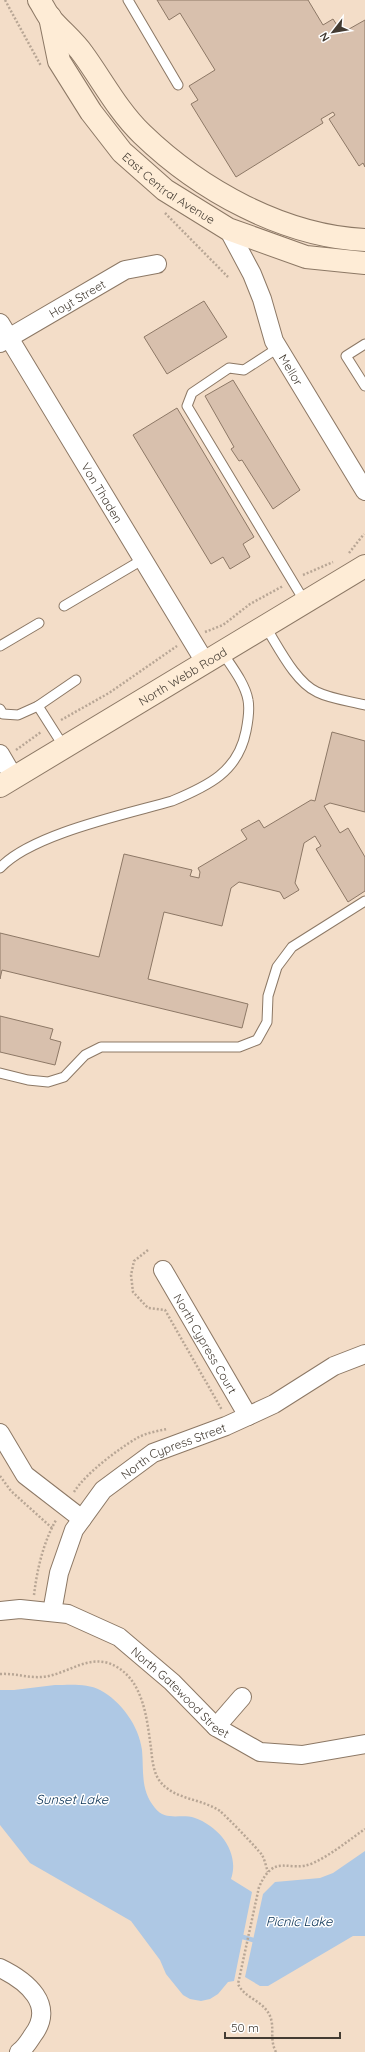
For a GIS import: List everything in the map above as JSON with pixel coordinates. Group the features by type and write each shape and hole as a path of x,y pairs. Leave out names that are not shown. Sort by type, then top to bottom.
{"main road":[{"name":"East Central Avenue","path":"44,9 59,61 91,112 122,152 165,190 231,235 306,257 365,263"},
{"name":"East Central Avenue","path":"44,9 82,52 114,99 141,134 215,192 257,213 314,232 365,240"},
{"name":"North Webb Road","path":"7,782 365,566"}],"street":[{"name":"Mellor","path":"231,235 252,274 262,299 274,341 365,491"},
{"name":"Hoyt Street","path":"3,334 125,270 157,264"},
{"name":"Von Thaden","path":"3,334 142,560 214,657"},
{"path":"7,753 7,782"},
{"name":"North Cypress Court","path":"163,1270 248,1416"},
{"name":"North Cypress Street","path":"52,1612 59,1573 74,1530 103,1490 153,1453 226,1426 274,1404 334,1366 365,1354"},
{"path":"0,1433 25,1475 82,1519"},
{"name":"North Gatewood Street","path":"0,1611 20,1609 68,1614 119,1637 172,1682 216,1727 260,1752 302,1755 365,1744"},
{"path":"216,1727 242,1697"},
{"path":"0,1968 32,1990 42,2011 40,2027 19,2052"}],"lane":[{"path":"128,0 178,85"},
{"path":"365,344 346,356 365,386"},
{"path":"278,348 244,370 229,368 192,393 187,406 305,602"},
{"path":"64,606 142,560"},
{"path":"0,646 39,623"},
{"path":"265,626 287,662 308,687 318,693 365,705"},
{"path":"0,868 5,862 24,850 52,837 172,801 192,793 206,786 233,764 241,750 245,737 248,718 248,700 243,686 214,657"},
{"path":"0,709 2,714 18,715 38,706 76,680"},
{"path":"38,706 64,747"},
{"path":"0,1073 28,1080 48,1082 64,1077 85,1055 101,1047 239,1046 257,1040 267,1022 268,996 278,967 292,946 365,901"}],"path":[{"path":"58,722 109,693 180,644"},
{"path":"7,753 43,731"},
{"path":"148,1250 134,1261 131,1275 133,1292 148,1308 165,1310 222,1410"},
{"path":"0,1476 11,1491 52,1528"},
{"path":"0,1674 40,1677 50,1676 80,1664 94,1661 105,1662 124,1672 136,1688 143,1706 152,1760 158,1779 169,1790 220,1811 262,1856 268,1872"},
{"path":"276,2052 271,2039 272,2023 270,2016 264,2006 241,1991 238,1984 259,1887 268,1872 281,1865 302,1867 314,1863 365,1829"}],"water":[{"name":"Sunset Lake","path":"55,1685 89,1686 108,1695 122,1707 133,1723 140,1741 145,1787 150,1801 159,1812 164,1815 195,1818 204,1822 220,1834 226,1842 233,1860 231,1879 252,1892 234,1981 228,1982 218,1994 210,1999 201,2001 190,1999 183,1995 166,1974 160,1960 131,1921 30,1863 0,1825 0,1690 14,1690"},
{"name":"Picnic Lake","path":"365,1851 365,1936 353,1936 268,1986 260,1986 245,1977 263,1894 275,1882 320,1878 333,1873"}],"building":[{"path":"157,0 308,0 323,25 333,19 342,33 365,20 365,167 363,163 359,166 329,119 335,115 333,112 321,119 323,123 236,177 191,104 198,100 189,86 215,70 180,13 169,20"},
{"path":"204,301 227,337 167,374 144,337"},
{"path":"233,380 300,490 273,509 242,460 239,461 231,449 234,447 205,396"},
{"path":"177,408 254,537 243,544 250,557 230,569 223,557 211,564 133,435"},
{"path":"332,732 365,741 365,812 330,803 324,806 340,833 348,828 365,857 365,891 348,902 316,849 321,846 315,836 304,843 295,883 299,890 284,899 280,892 239,882 231,888 222,926 164,912 148,979 248,1004 242,1028 2,970 0,979 0,933 99,957 124,854 192,870 190,876 199,878 200,872 198,868 247,839 241,830 259,820 264,828 311,800 315,801"},
{"path":"0,1016 53,1029 50,1039 61,1042 55,1065 0,1052"}],"waterway":[{"path":"243,1937 253,1940"}]}
